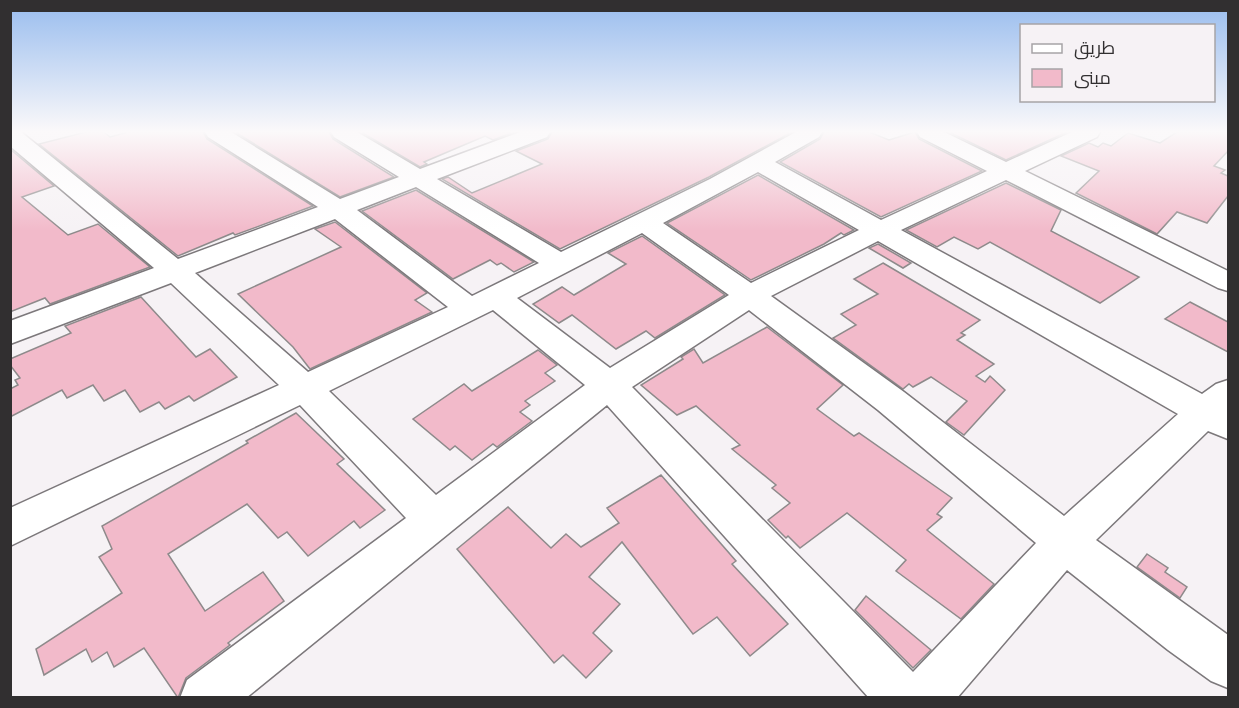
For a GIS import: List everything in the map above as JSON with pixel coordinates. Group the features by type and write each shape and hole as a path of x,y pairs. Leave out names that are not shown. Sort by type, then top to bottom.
{"street":[{"path":"47,165 175,271 304,389 435,521"},
{"path":"269,165 609,385 903,698"},
{"path":"396,165 559,263"},
{"path":"10,333 301,224 336,207 451,165"},
{"path":"10,528 304,389 644,222 742,165"},
{"path":"807,165 880,229 1220,410 1064,543 922,698"},
{"path":"998,165 1228,282"},
{"path":"205,698 609,385 751,296 880,229 1019,165"},
{"path":"644,222 751,296 889,400 1064,543 1228,664"}],"building":[{"path":"10,165 29,165 54,186 22,197 68,235 98,224 150,267 50,304 45,298 10,312"},
{"path":"65,165 248,165 313,206 235,235 233,233 178,256"},
{"path":"288,165 375,165 394,177 340,197"},
{"path":"539,165 731,165 560,249 442,179 448,177 472,193"},
{"path":"786,165 970,165 982,171 881,217"},
{"path":"1084,165 1215,165 1225,170 1221,173 1228,176 1228,196 1207,223 1177,212 1157,234 1076,193 1099,171"},
{"path":"758,175 854,230 844,235 841,233 824,244 751,280 667,223"},
{"path":"1006,183 1061,210 1051,231 1139,277 1100,303 990,242 978,249 954,237 937,247 906,230"},
{"path":"416,190 534,262 514,272 501,263 497,265 490,260 453,279 362,211"},
{"path":"335,222 427,293 415,300 432,312 310,369 293,347 238,294 341,247 315,229"},
{"path":"642,236 725,295 655,338 646,331 616,349 572,315 559,323 533,304 562,287 574,295 626,264 608,253"},
{"path":"878,244 911,263 903,268 869,248"},
{"path":"883,263 980,320 961,333 965,335 957,340 994,364 976,376 985,382 990,376 1005,390 964,435 946,422 967,401 931,377 913,387 909,384 903,389 833,338 856,325 841,314 878,294 854,279"},
{"path":"141,297 196,357 210,349 237,377 194,401 189,396 165,409 159,402 140,412 125,390 104,401 93,385 67,398 62,390 10,417 10,389 18,385 15,380 20,378 10,365 10,359 71,333 65,326"},
{"path":"1190,302 1228,322 1228,352 1165,319"},
{"path":"767,327 843,385 817,409 854,436 859,433 952,498 937,514 942,517 927,530 994,584 961,619 896,571 906,560 847,513 800,548 788,536 786,538 768,520 790,503 772,488 776,485 732,449 740,445 696,406 677,415 641,385 683,359 681,357 694,349 703,363"},
{"path":"538,350 557,365 545,373 555,381 525,401 530,405 520,412 532,421 497,447 493,444 472,460 455,446 450,450 413,419 464,384 472,391"},
{"path":"296,413 344,459 337,464 385,510 360,528 354,521 308,556 287,532 278,538 247,504 168,554 205,611 263,572 284,601 186,678 178,698 144,648 114,667 107,652 92,662 86,649 44,675 36,649 122,593 99,557 112,549 102,526"},
{"path":"661,475 736,561 732,564 788,624 750,656 717,617 693,634 622,542 589,577 620,604 593,633 612,651 586,678 563,655 554,663 457,549 508,507 551,548 566,534 581,547 619,523 607,508"},
{"path":"1147,554 1168,568 1165,572 1187,587 1180,598 1137,567"},
{"path":"866,596 931,650 913,668 855,610"}]}
